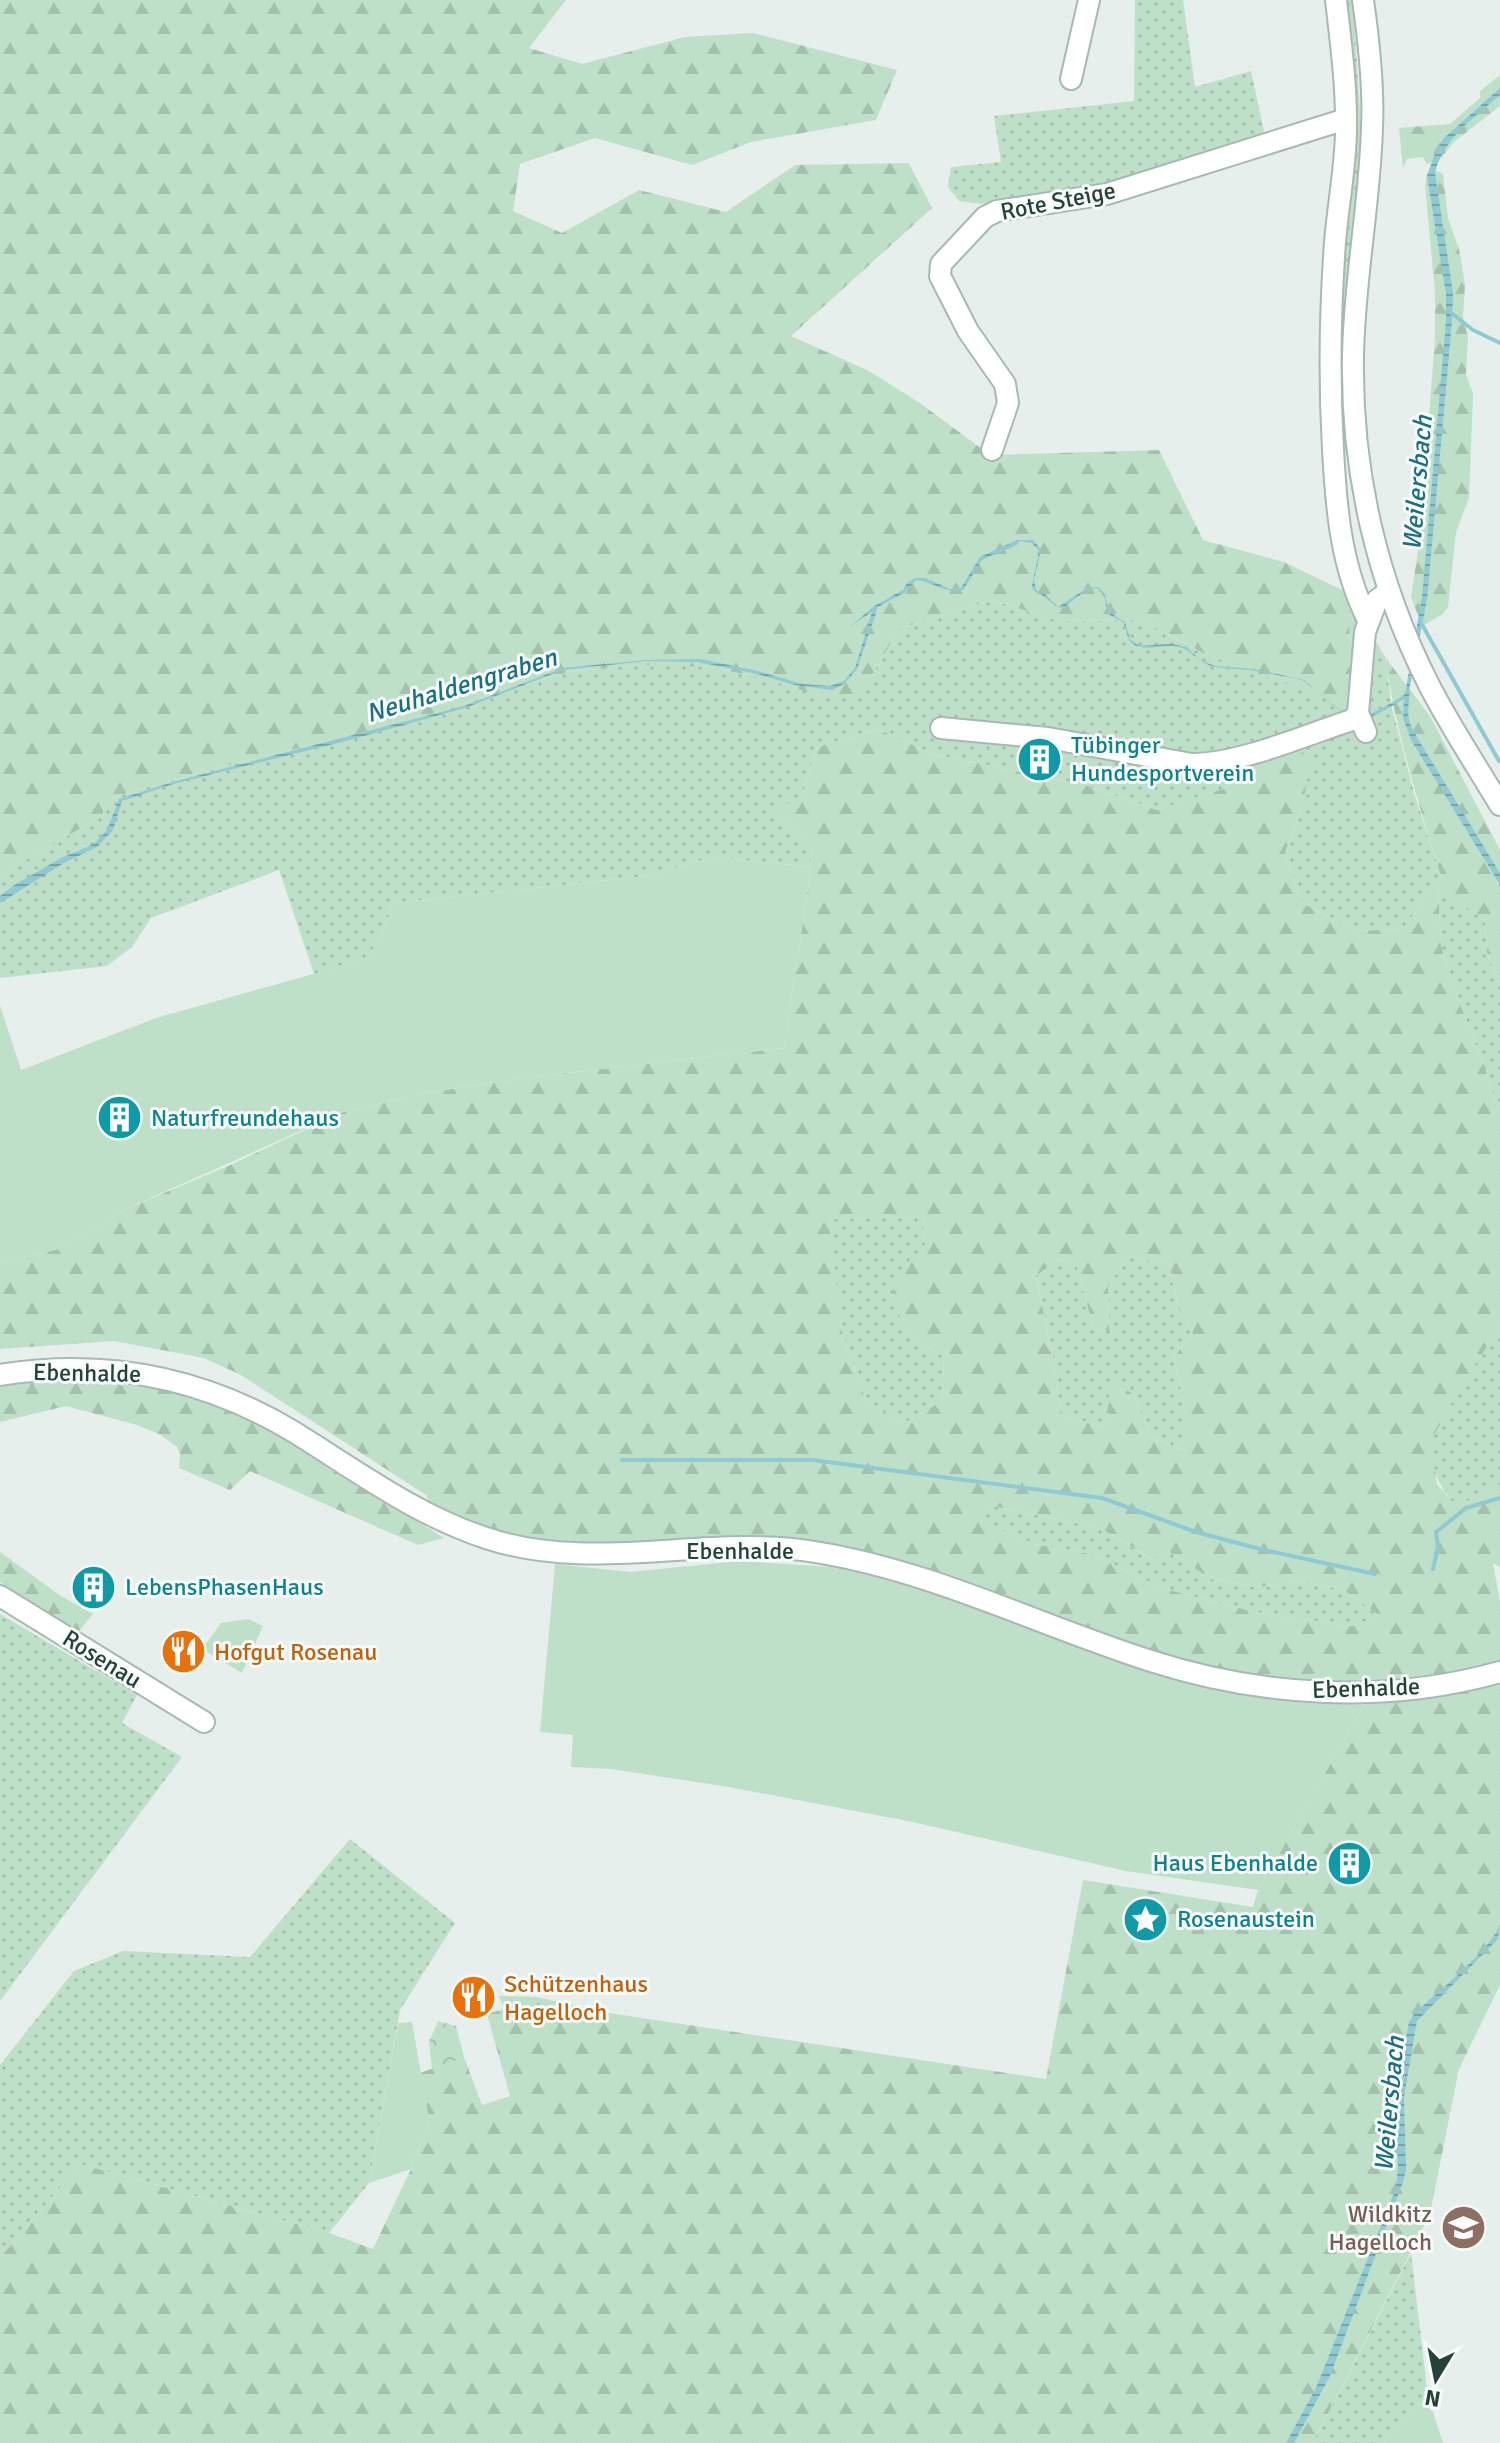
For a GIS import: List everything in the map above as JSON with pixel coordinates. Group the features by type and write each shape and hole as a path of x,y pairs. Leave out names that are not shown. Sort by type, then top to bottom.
{"street":[{"path":"1071,79 1089,0"},
{"path":"1336,0 1346,119 1335,243 1330,389 1338,510 1344,551 1355,592 1368,620"},
{"path":"1363,0 1372,126 1355,314 1353,389 1356,438 1366,505 1391,596 1438,702 1500,805"},
{"name":"Rote Steige","path":"992,450 1008,403 1005,384 968,331 940,276 941,264 985,217 997,211 1107,194 1346,119"},
{"path":"941,728 1048,738 1192,764 1207,764 1245,756 1352,720 1362,722 1368,620 1377,600 1391,596"},
{"name":"Ebenhalde","path":"0,1375 60,1368 112,1369 161,1376 200,1387 274,1421 437,1519 518,1547 577,1555 754,1546 836,1556 889,1567 936,1582 1150,1661 1252,1685 1366,1692 1415,1688 1500,1672"},
{"name":"Rosenau","path":"0,1596 204,1722"}],"green space":[{"path":"0,0 566,0 529,48 582,64 685,37 753,33 897,70 876,120 751,142 692,165 595,138 520,164 513,211 562,233 639,190 726,212 795,165 909,163 932,208 791,336 869,371 920,403 990,455 1159,450 1203,540 1284,562 1348,593 1352,708 1205,654 1140,620 1059,621 992,600 899,629 870,679 851,697 811,693 759,677 708,667 641,665 568,672 401,723 113,797 100,817 0,875"},
{"path":"1135,0 1183,0 1195,87 1251,71 1265,136 1098,187 981,204 959,201 948,187 951,167 1001,162 994,116 1134,101"},
{"path":"1340,0 1353,0 1362,142 1342,356 1347,451 1337,452"},
{"path":"1500,75 1500,106 1454,142 1441,158 1427,164 1423,157 1407,159 1403,168 1399,128 1450,124 1480,98 1480,91"},
{"path":"1437,171 1443,174 1448,218 1459,249 1465,285 1463,317 1468,337 1466,374 1473,394 1469,498 1456,532 1448,607 1443,614 1422,626 1411,597 1426,499 1435,338 1435,292 1425,186 1427,173"},
{"path":"1348,593 1385,657 1392,708 1414,793 1441,876 1403,929 1356,931 1302,903 1285,852 1301,811 1245,756 1229,787 1157,810 1088,786 933,754 878,729 817,747 802,796 774,812 812,846 811,867 713,857 647,876 393,903 382,933 367,959 314,974 279,870 151,918 132,947 107,966 0,978 0,875 100,817 113,797 401,723 568,672 675,665 708,667 759,677 870,679 899,629 992,600 1059,621 1140,620 1205,654 1352,707"},
{"path":"1385,657 1430,716 1500,850 1500,983 1487,953 1485,920 1438,888 1441,945 1449,976 1484,1065 1500,1116 1500,1327 1430,1442 1437,1484 1456,1506 1500,1485 1500,1567 1493,1563 1500,1602 1500,1664 1460,1681 1252,1685 836,1556 591,1556 437,1519 426,1495 241,1375 204,1358 114,1341 0,1349 0,1264 58,1249 126,1209 343,1112 425,1093 523,1078 784,1048 812,846 773,811 802,796 817,747 878,729 933,754 1088,786 1157,810 1229,787 1245,756 1293,740 1311,763 1301,811 1285,852 1302,903 1356,931 1403,929 1441,876 1408,767","holes":["923,1217 925,1245 891,1280 904,1333 944,1357 942,1401 901,1425 865,1398 842,1332 829,1219","1129,1257 1169,1264 1178,1306 1193,1333 1174,1357 1186,1414 1185,1451 1151,1437 1134,1396 1114,1378 1107,1402 1110,1427 1061,1416 1036,1276 1057,1259 1078,1268 1093,1328 1109,1331 1108,1285","988,1505 1100,1528 1152,1559 1168,1551 1211,1579 1256,1587 1302,1582 1342,1589 1382,1617 1352,1626 1255,1612 1165,1589 1090,1554 1035,1544 982,1522"]},
{"path":"713,857 811,867 784,1048 523,1078 425,1093 343,1112 126,1209 58,1249 0,1264 0,1005 21,1070 156,1018 367,959 382,933 393,903 647,876"},
{"path":"1438,887 1485,920 1487,953 1500,983 1500,1116 1484,1065 1449,976 1441,945"},
{"path":"923,1217 925,1245 904,1333 944,1357 942,1401 901,1425 865,1398 842,1332 828,1219"},
{"path":"1129,1257 1169,1264 1178,1306 1193,1333 1174,1357 1186,1414 1186,1451 1151,1437 1134,1396 1107,1402 1110,1427 1061,1416 1036,1275 1057,1259 1078,1268 1093,1328 1109,1331 1108,1285"},
{"path":"1500,1327 1500,1485 1456,1506 1437,1478 1430,1445 1449,1405"},
{"path":"89,1377 175,1389 243,1415 313,1454 444,1538 418,1545 250,1471 230,1490 179,1468 177,1447 161,1435 137,1425 66,1406 0,1422 0,1385"},
{"path":"988,1505 1100,1528 1151,1559 1168,1551 1211,1579 1255,1587 1302,1582 1342,1589 1383,1617 1352,1626 1255,1612 1165,1589 1090,1554 1035,1544 981,1522"},
{"path":"0,1552 61,1596 93,1614 78,1632 0,1582"},
{"path":"740,1561 848,1568 949,1591 1248,1691 1364,1705 1258,1890 1126,1871 913,1822 729,1787 611,1769 571,1767 573,1735 540,1732 555,1564 630,1572"},
{"path":"0,1614 137,1695 122,1723 182,1757 0,2001"},
{"path":"248,1619 263,1626 242,1673 202,1649 221,1623"},
{"path":"1500,1685 1500,1985 1459,2069 1430,2214 1313,2443 0,2443 0,2258 80,2164 329,2233 373,2249 411,2169 429,2120 420,2073 464,2057 482,2105 510,2096 487,2014 504,2009 499,1996 536,1997 609,2013 1046,2079 1083,1880 1253,1907 1258,1890 1364,1705"},
{"path":"350,1839 455,1923 400,2010 369,2183 329,2233 80,2164 0,2258 0,2065 74,1971 123,1951 250,1957"},
{"path":"438,2021 456,2026 464,2057 432,2069 429,2042"},
{"path":"412,2022 429,2120 411,2169 369,2183 398,2023"},
{"path":"1411,2253 1428,2397 1384,2443 1313,2443"},
{"path":"1428,2397 1443,2443 1384,2443"}],"water":[{"path":"1500,88 1500,95 1452,139 1435,173 1453,293 1452,321 1427,600 1410,686 1408,713 1418,739 1500,873 1500,890 1499,883 1411,740 1403,718 1404,699 1376,715 1359,719 1346,714 1360,718 1367,716 1405,694 1422,597 1446,321 1446,294 1427,176 1443,139"},
{"path":"1017,540 1033,540 1041,550 1034,580 1036,590 1057,606 1034,591 1032,586 1039,551 1032,543 1021,541 982,560 963,590 951,590 916,580 904,593 878,607 857,669 844,684 832,690 795,685 698,662 647,661 563,670 465,708 173,784 122,801 113,830 97,847 64,863 0,903 0,896 13,886 61,858 94,844 107,830 119,799 173,782 464,706 563,668 646,660 700,659 802,684 830,686 844,681 855,668 872,612 851,626 874,606 903,590 915,578 925,578 950,589 961,588 980,557"},
{"path":"1098,587 1105,596 1108,608 1125,622 1130,639 1139,646 1171,644 1187,647 1200,660 1175,646 1143,647 1137,646 1133,644 1129,640 1123,622 1108,614 1104,596 1097,588 1088,589 1063,608 1058,607 1087,588"},
{"path":"1200,660 1215,666 1254,669 1304,680 1346,714 1335,707 1311,687 1298,679 1218,667 1207,664"},
{"path":"1500,1924 1498,1939 1417,2021 1404,2097 1406,2170 1403,2182 1330,2376 1294,2443 1286,2443 1316,2388 1396,2188 1395,2097 1409,2022 1475,1958"}],"waterway":[{"path":"1450,312 1473,330 1500,343"},
{"name":"Neuhaldengraben","path":"995,553 1016,543"},
{"path":"1420,621 1499,761"},
{"path":"622,1460 813,1460 1102,1498 1196,1532 1375,1574"},
{"path":"1433,1569 1438,1547 1436,1532 1466,1508 1500,1498"}],"place":[{"name":"Tübinger Hundesportverein","path":"1040,759"},
{"name":"Naturfreundehaus","path":"120,1118"},
{"name":"LebensPhasenHaus","path":"94,1587"},
{"name":"Hofgut Rosenau","path":"183,1652"},
{"name":"Haus Ebenhalde","path":"1349,1863"},
{"name":"Rosenaustein","path":"1146,1919"},
{"name":"Schützenhaus Hagelloch","path":"473,1998"},
{"name":"Wildkitz Hagelloch","path":"1463,2228"}],"water label":[{"name":"Weilersbach","path":"1417,483"},
{"name":"Weilersbach","path":"1389,2104"}]}
